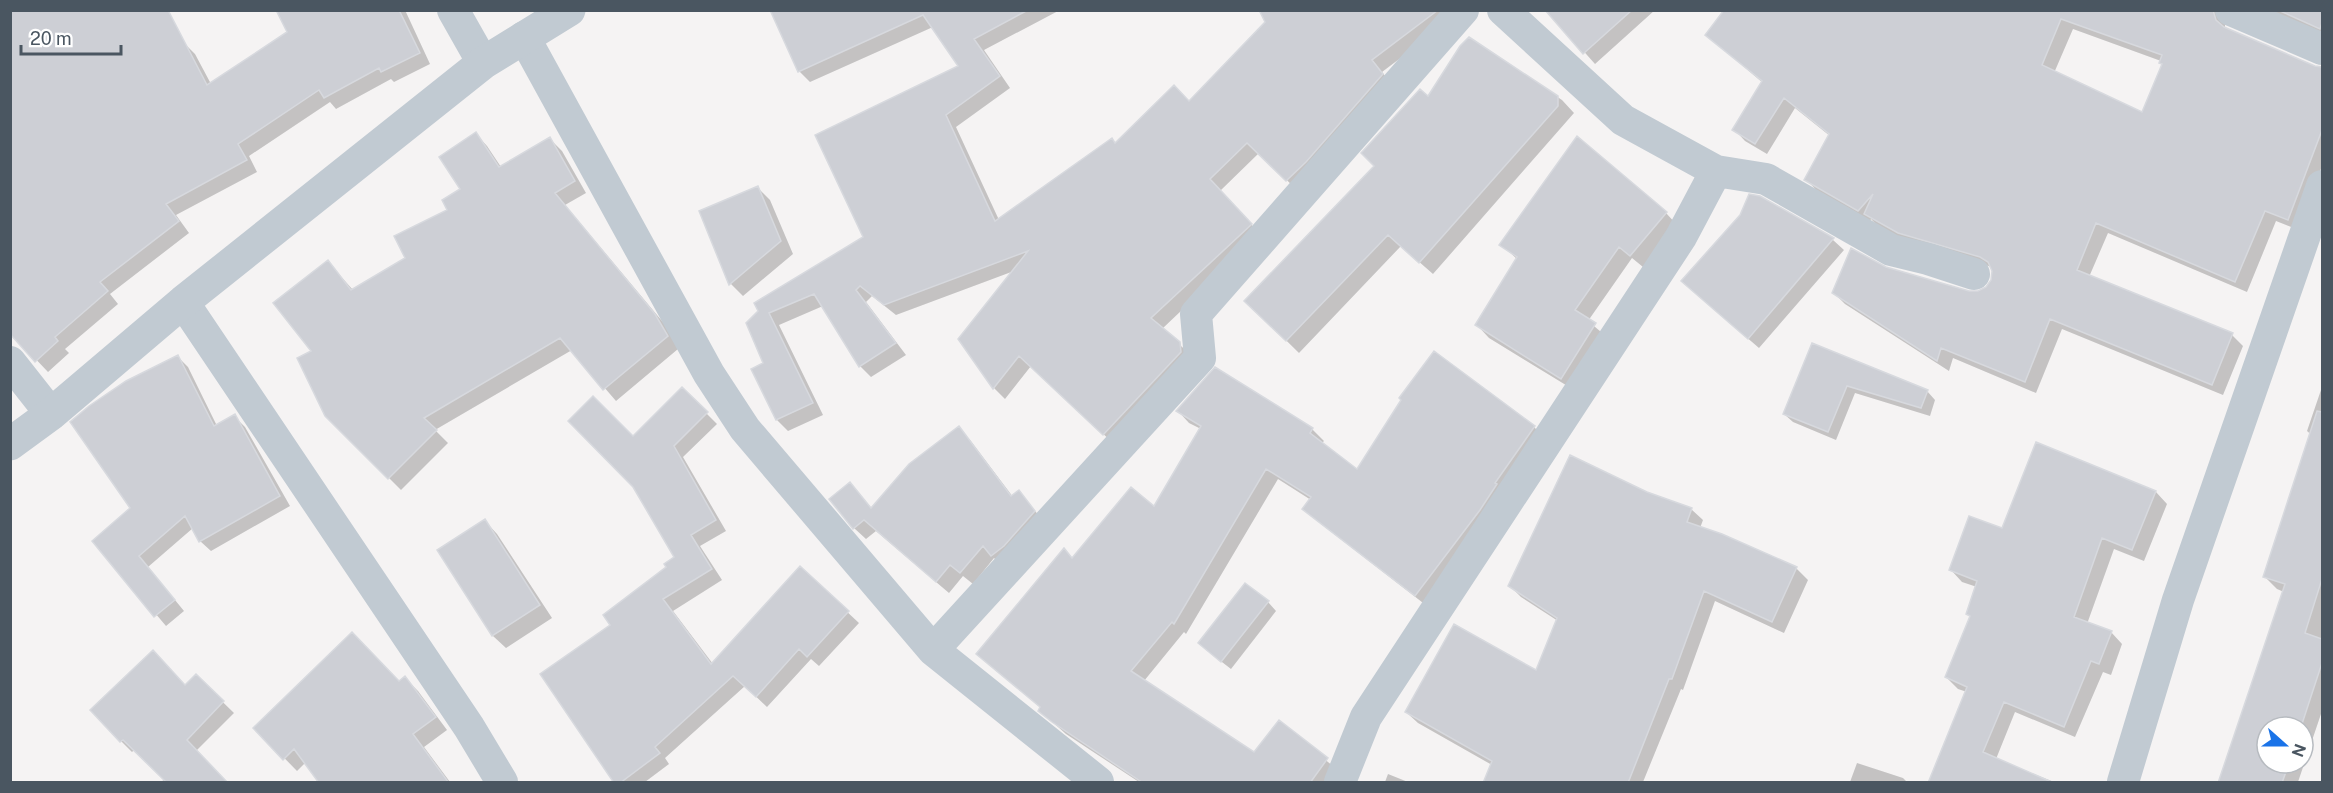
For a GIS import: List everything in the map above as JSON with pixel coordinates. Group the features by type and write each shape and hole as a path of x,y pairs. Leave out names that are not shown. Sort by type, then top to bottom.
{"street":[{"path":"453,10 483,63"},
{"path":"10,444 51,414 183,302 483,63 569,10"},
{"path":"933,650 1200,358 1196,314 1463,10"},
{"path":"1503,10 1623,120 1716,171 1766,179 1891,250 1974,274"},
{"path":"2231,10 2322,49"},
{"path":"524,36 709,374 745,429 933,650 1098,783"},
{"path":"1340,783 1366,717 1681,237 1716,171"},
{"path":"2123,783 2178,600 2322,186"},
{"path":"183,302 469,727 502,783"},
{"path":"10,362 51,414"}],"building":[{"path":"10,10 168,10 207,85 287,32 276,10 399,10 420,53 381,72 379,68 324,98 319,90 238,144 247,160 166,204 179,221 100,282 108,291 55,337 58,341 35,362 10,334"},
{"path":"770,10 1028,10 974,39 1000,76 946,115 995,221 1112,138 1115,143 1174,85 1189,101 1265,22 1259,10 1438,10 1372,60 1383,74 1306,162 1286,181 1247,143 1210,179 1252,224 1151,318 1180,342 1181,352 1103,435 1019,356 993,389 958,339 1028,251 884,305 860,286 856,290 896,343 859,367 814,294 769,313 813,403 776,420 751,369 763,363 746,323 758,311 754,303 863,237 815,135 958,66 923,15 798,72"},
{"path":"1545,10 1632,10 1583,54"},
{"path":"1724,10 2213,10 2216,20 2224,27 2322,67 2322,130 2288,220 2265,211 2235,282 2096,223 2077,270 2233,333 2212,385 2050,319 2025,382 1941,348 1937,361 1832,293 1851,248 1886,267 1969,291 1978,291 1986,287 1991,280 1992,271 1988,262 1980,257 1898,233 1864,214 1873,194 1858,211 1804,180 1829,134 1784,98 1755,144 1732,130 1762,81 1705,35","holes":["2061,19 2162,55 2159,63 2162,64 2142,112 2042,65"]},
{"path":"2278,10 2322,10 2320,29"},
{"path":"1469,37 1558,96 1558,106 1419,263 1388,235 1286,341 1244,301 1374,166 1361,153 1420,89 1428,96 1460,46"},
{"path":"476,132 499,167 550,137 575,181 555,193 655,314 668,336 603,390 560,338 424,418 437,430 388,479 325,416 297,358 311,351 273,303 328,260 351,290 405,258 394,236 447,210 442,200 460,189 439,157"},
{"path":"1577,136 1667,212 1630,256 1619,247 1575,310 1596,323 1561,379 1475,325 1517,257 1499,245"},
{"path":"758,186 781,241 729,285 699,211"},
{"path":"1749,194 1760,196 1834,238 1748,339 1681,281 1740,215"},
{"path":"1812,343 1928,390 1921,408 1847,386 1828,432 1783,414"},
{"path":"1434,351 1535,426 1495,483 1497,484 1480,510 1415,596 1302,509 1311,497 1266,469 1174,624 1172,622 1131,671 1254,752 1279,720 1328,758 1310,783 1143,783 1052,722 1038,711 1040,707 976,654 1064,548 1072,558 1131,487 1154,506 1201,426 1176,411 1215,367 1313,428 1310,433 1357,469 1401,400 1399,398"},
{"path":"178,355 214,426 235,414 280,496 199,542 185,516 139,556 175,600 154,617 92,541 130,508 70,422 126,381"},
{"path":"682,387 708,412 674,446 716,520 691,535 712,569 663,599 711,664 800,566 849,611 807,657 799,649 756,697 733,676 655,747 660,753 620,783 614,783 540,674 610,625 603,615 666,567 664,564 674,557 633,487 568,421 593,396 633,436"},
{"path":"2317,411 2322,412 2322,579 2305,633 2322,639 2322,663 2305,715 2255,715 2255,775 2285,775 2282,783 2218,783 2285,584 2263,577"},
{"path":"959,426 1011,496 1019,490 1035,511 1004,546 991,556 983,546 960,573 950,565 936,582 864,520 853,529 829,499 850,482 871,508 909,464"},
{"path":"2036,442 2156,491 2132,550 2102,538 2074,617 2112,631 2099,664 2091,661 2064,727 2004,702 1983,752 2054,783 1928,783 1967,687 1945,677 1970,616 1966,614 1977,581 1949,570 1969,516 2002,528"},
{"path":"1570,455 1647,492 1692,508 1687,522 1722,534 1797,567 1772,622 1704,591 1672,679 1669,679 1628,783 1483,783 1492,761 1405,712 1454,624 1536,670 1557,618 1508,586"},
{"path":"485,519 540,605 492,636 437,550"},
{"path":"1245,583 1269,601 1221,662 1198,643"},
{"path":"352,632 399,681 405,676 436,717 413,734 449,783 319,783 294,749 283,760 253,728"},
{"path":"153,650 185,685 196,674 224,701 187,740 228,783 167,783 123,740 120,742 90,710"}]}
